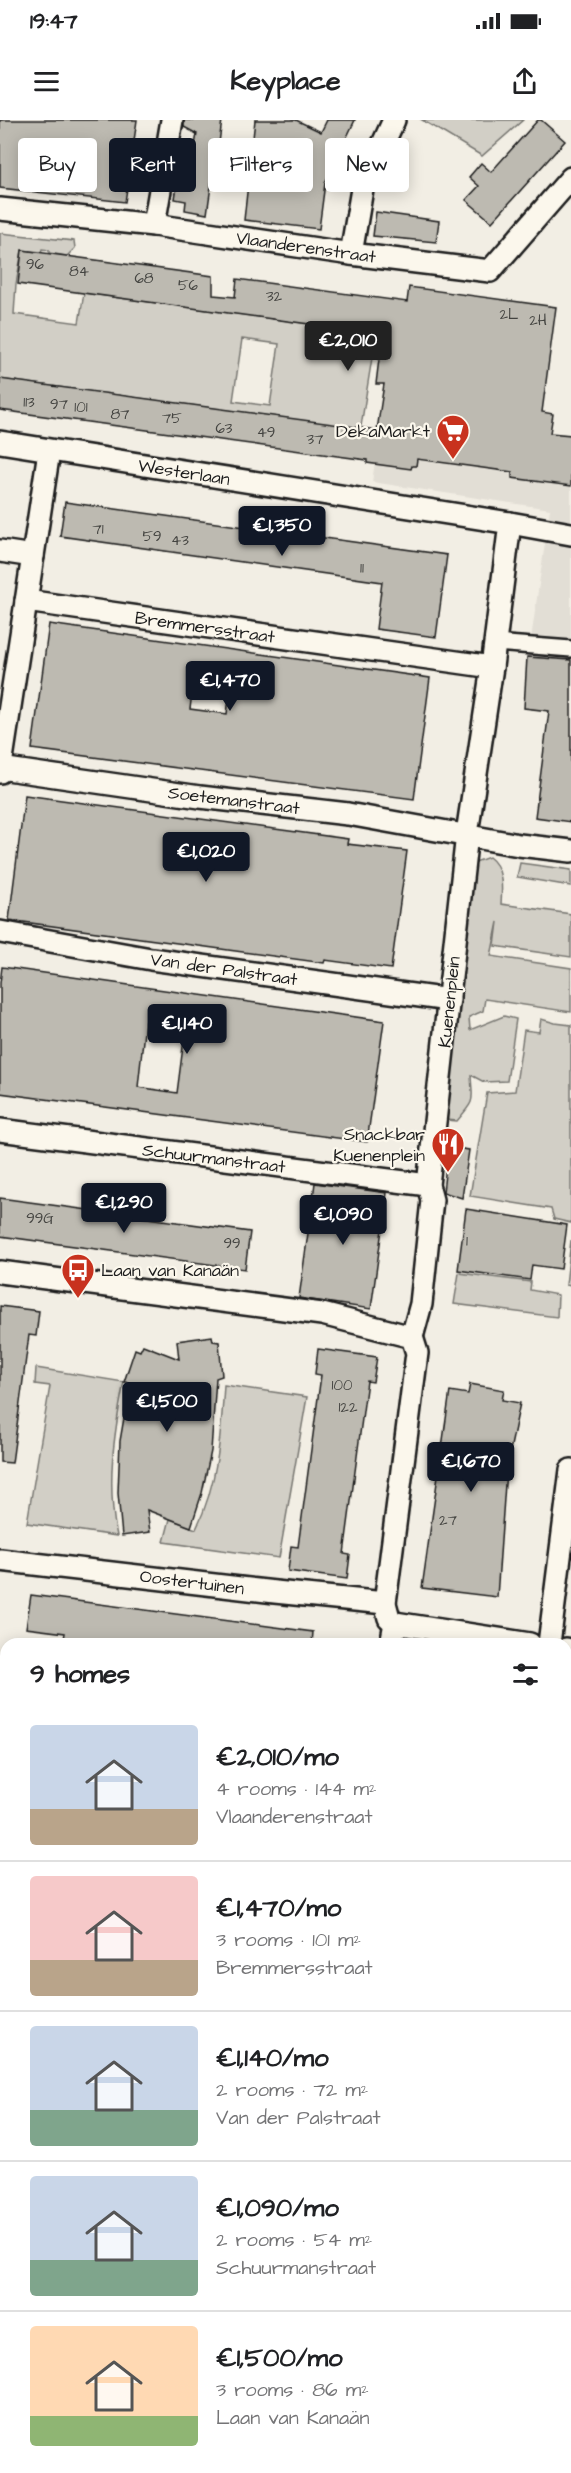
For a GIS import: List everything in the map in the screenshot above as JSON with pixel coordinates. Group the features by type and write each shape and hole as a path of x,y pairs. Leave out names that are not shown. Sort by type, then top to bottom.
{"street":[{"path":"154,225 172,120"},
{"path":"351,254 362,189 394,120"},
{"name":"Vlaanderenstraat","path":"0,209 154,225 351,254 490,271 571,178"},
{"name":"Westerlaan","path":"0,442 571,534"},
{"path":"0,770 5,702 26,601 49,451"},
{"name":"Kuenenplein","path":"385,1603 414,1345 421,1304 432,1200 428,1185 467,834 492,667 510,523"},
{"path":"0,551 33,556"},
{"name":"Bremmersstraat","path":"26,601 492,667"},
{"path":"495,643 571,649"},
{"name":"Soetemanstraat","path":"0,770 200,798 348,814 519,845 571,851"},
{"name":"Van der Palstraat","path":"0,932 151,959 449,1000"},
{"name":"Schuurmanstraat","path":"0,1130 428,1185"},
{"path":"0,1272 322,1314 414,1345"},
{"path":"551,1638 563,1602 571,1470"},
{"name":"Oostertuinen","path":"0,1560 385,1603"},
{"path":"385,1603 389,1618 395,1623 491,1638"},
{"path":"392,1638 395,1623"}],"shaded area":[{"path":"422,120 523,120 482,156"},
{"path":"0,233 74,241 75,248 67,256 49,253 49,250 42,249 41,252 22,250 14,314 79,323 84,293 376,333 361,426 357,428 0,379","holes":["242,339 279,344 270,406 233,401"]},
{"path":"396,314 534,448 571,453 571,678 526,673 550,509 372,482"},
{"path":"489,857 500,872 501,904 571,914 571,957 495,946 498,922 491,956 571,968 571,1012 485,999 483,1011 469,1017 470,1030 504,1016 516,1019 507,1081 484,1082 471,1075 472,1099 468,1108 457,1121 447,1120 442,1112 469,890 475,862"},
{"path":"520,863 571,870 571,886 517,877"},
{"path":"541,1019 571,1025 571,1223 554,1219 551,1209 470,1196 487,1093 515,1091 524,1030 539,1032"},
{"path":"571,1240 571,1286 566,1285"},
{"path":"459,1273 531,1282 530,1290 558,1295 557,1317 454,1304"},
{"path":"36,1368 124,1382 114,1439 112,1478 117,1536 27,1523 50,1386 35,1384"},
{"path":"224,1385 307,1397 279,1558 164,1542 170,1519 196,1529 203,1512 217,1458"}],"building":[{"path":"0,120 137,120 134,138 109,138 109,192 126,192 125,202 36,192 97,192 97,138 18,138 18,190 0,188"},
{"path":"184,120 222,120 220,138 208,138 208,192 210,192 207,214 185,210 186,201 175,199 176,192 196,192 197,134 184,127"},
{"path":"255,120 296,120 321,132 327,120 355,120 346,138 325,138 325,183 319,229 244,220 247,192 313,192 313,138 253,138"},
{"path":"538,120 541,120 565,141 492,222 466,200 479,186 469,177 481,163 491,172"},
{"path":"376,212 439,221 436,242 373,236"},
{"path":"22,250 213,276 213,295 235,297 237,279 407,302 409,287 556,307 542,412 553,414 550,433 571,435 571,486 512,478 512,472 417,459 416,466 412,466 411,469 367,463 367,460 0,410 0,379 377,430 384,384 376,384 382,334 18,284"},
{"path":"65,502 447,555 436,637 376,629 382,582 60,536"},
{"path":"49,624 430,678 414,799 32,749","holes":["195,669 232,674 227,714 190,709"]},
{"path":"527,657 571,660 571,822 535,817 549,711 524,708"},
{"path":"25,795 348,839 347,844 407,851 391,969 325,960 324,963 9,920"},
{"path":"2,967 384,1021 367,1142 0,1093","holes":["149,1012 187,1016 177,1093 138,1087 145,1022 147,1022"]},
{"path":"448,1147 469,1150 462,1198 443,1192"},
{"path":"315,1183 387,1193 371,1309 299,1298"},
{"path":"0,1198 250,1232 245,1269 0,1236"},
{"path":"466,1209 567,1225 561,1269 532,1265 530,1280 458,1270"},
{"path":"0,1306 39,1311 36,1336 29,1335 12,1463 0,1462"},
{"path":"212,1336 213,1341 219,1342 222,1376 216,1378 211,1451 202,1493 191,1527 147,1510 150,1532 122,1536 118,1493 120,1441 130,1383 124,1382 135,1349 140,1351 143,1345 179,1359 177,1341"},
{"path":"318,1349 377,1357 373,1382 367,1381 344,1554 350,1555 347,1579 288,1571 291,1546 298,1547 321,1375 315,1374"},
{"path":"470,1384 504,1390 502,1400 520,1403 506,1470 497,1597 422,1588 450,1391 468,1394"},
{"path":"31,1595 313,1632 312,1638 64,1638 65,1633 26,1628"}],"place":[{"name":"DekaMarkt","path":"453,460"},
{"name":"Snackbar Kuenenplein","path":"448,1173"},
{"name":"Laan van Kanaän","path":"78,1299"}]}
